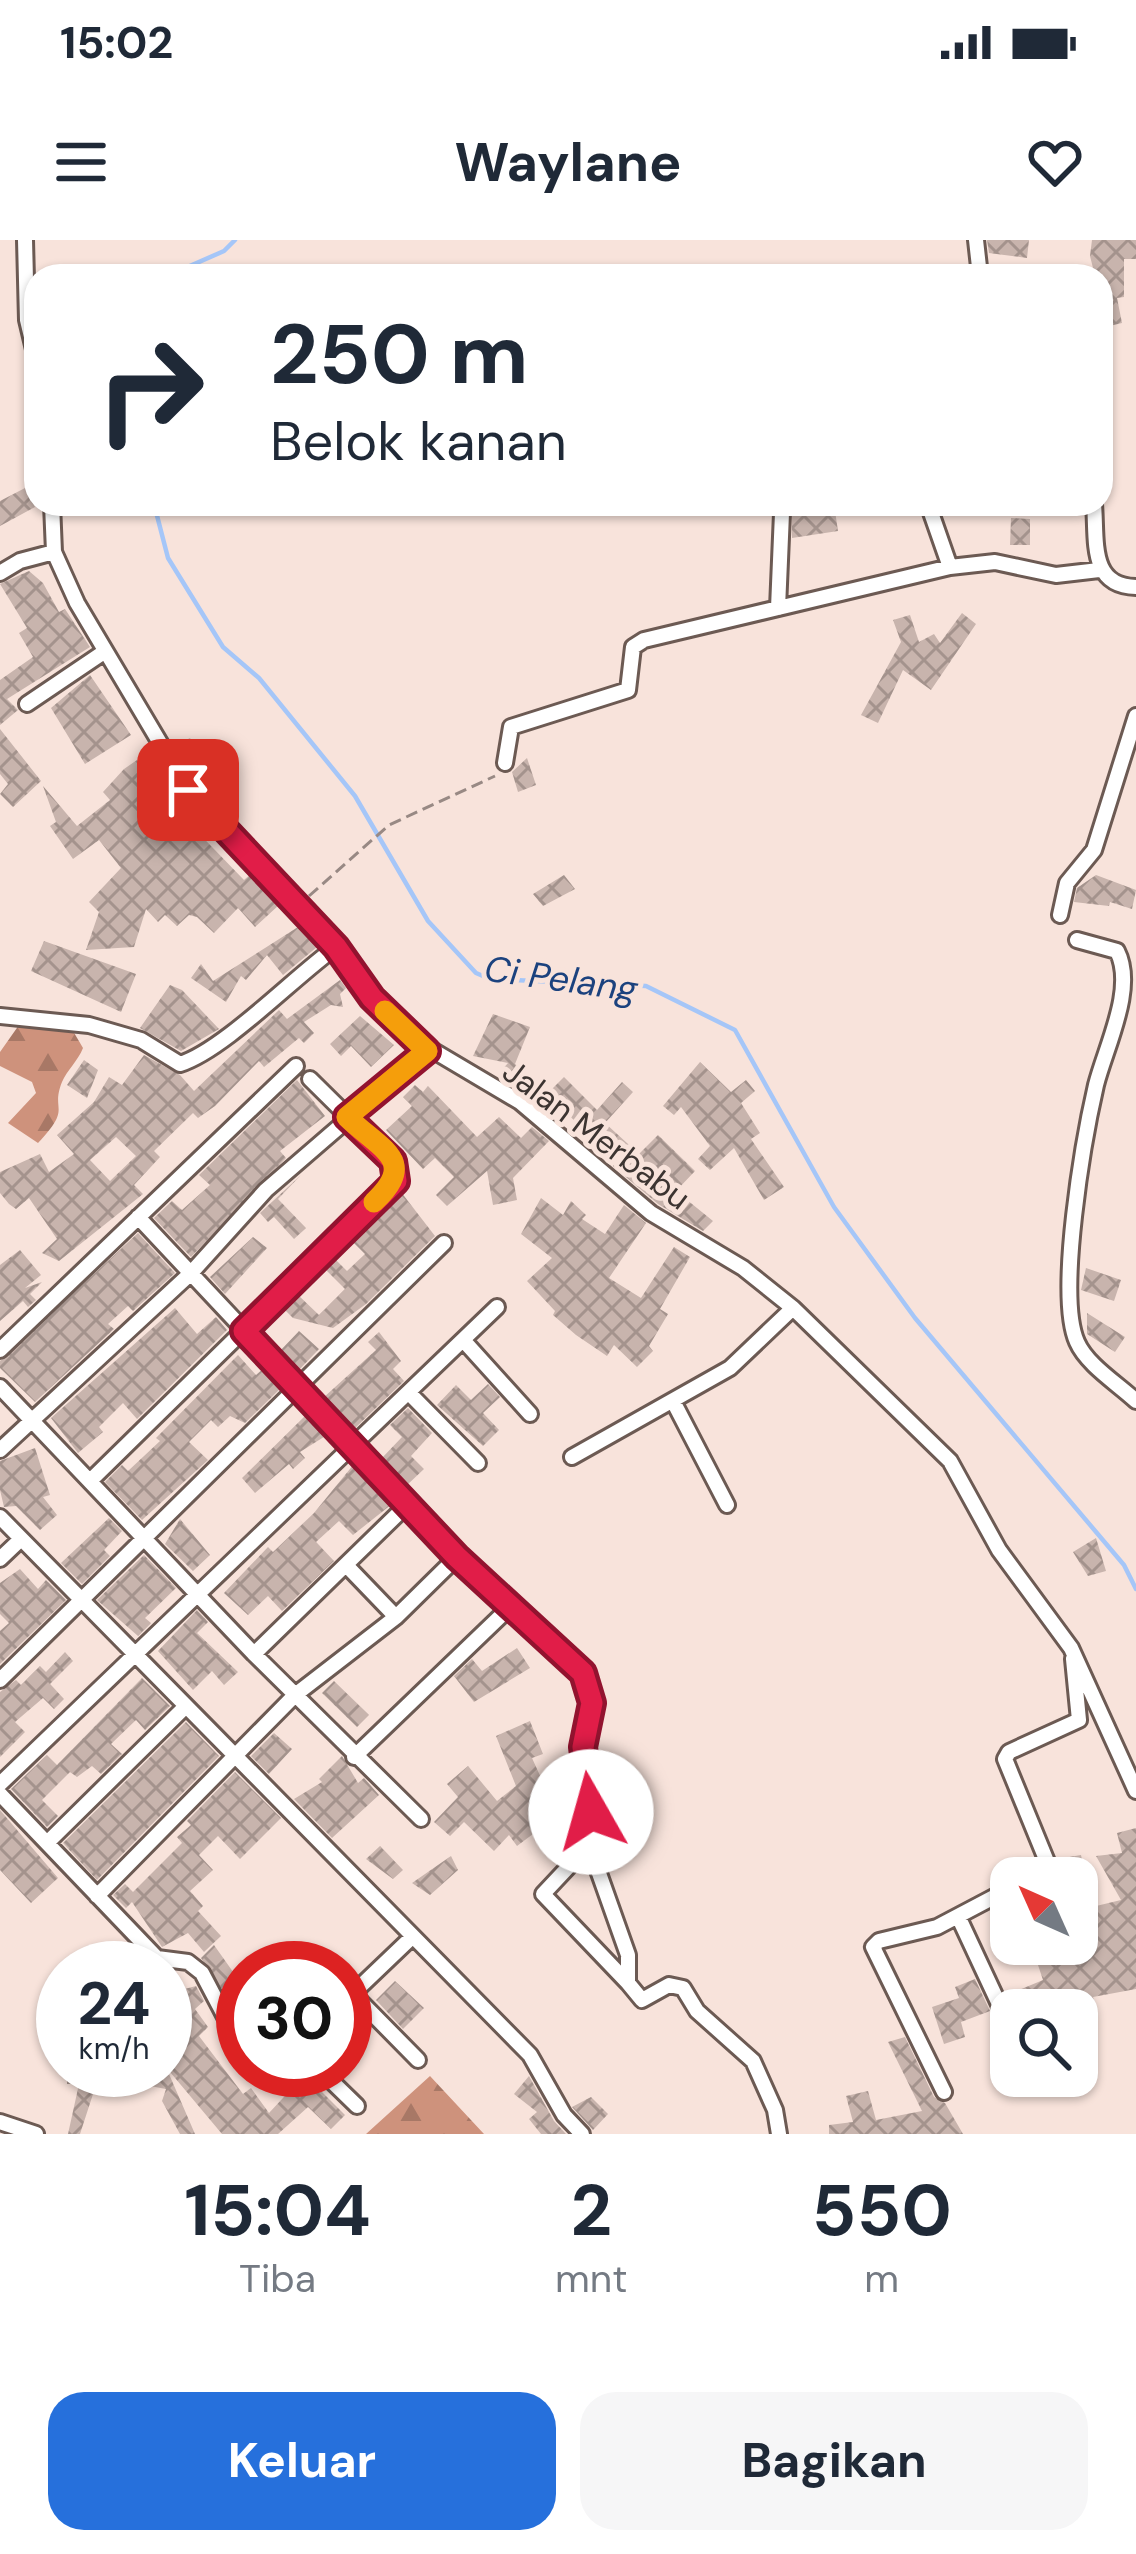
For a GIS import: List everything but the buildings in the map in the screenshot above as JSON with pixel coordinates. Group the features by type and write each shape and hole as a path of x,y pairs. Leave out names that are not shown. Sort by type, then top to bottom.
{"street":[{"name":"Jalan Merbabu","path":"52,516 54,552 104,652 188,790 336,947 372,998 427,1051 520,1102 651,1213 743,1268 793,1307 959,1472 999,1550 1071,1648 1136,1791"},
{"path":"778,608 782,516"},
{"path":"932,516 950,567"},
{"path":"1095,516 1100,570 1113,584 1136,587"},
{"path":"0,573 20,561 54,552"},
{"path":"505,763 508,731 517,724 628,690 634,647 640,641 950,567 995,562 1056,575 1100,570"},
{"path":"27,704 104,652"},
{"path":"1060,915 1067,883 1094,850 1128,758 1136,716"},
{"path":"1078,940 1117,951 1124,979 1084,1144 1069,1297 1073,1328 1085,1354 1136,1401"},
{"path":"0,1016 106,1030 141,1040 181,1064 214,1049 300,971 336,947"},
{"path":"0,1450 191,1273 266,1190 427,1051"},
{"path":"0,1350 296,1066"},
{"path":"90,1481 396,1181 393,1161 310,1079"},
{"path":"138,1217 457,1557 568,1658 589,1688 592,1703 583,1747 591,1812 589,1845 628,1955 628,1983"},
{"path":"0,1680 445,1243"},
{"path":"0,1784 132,1652 411,1395 497,1307"},
{"path":"572,1457 730,1368 793,1307"},
{"path":"464,1341 530,1414"},
{"path":"0,1387 254,1654 421,1819"},
{"path":"411,1395 478,1463"},
{"path":"673,1401 727,1505"},
{"path":"254,1654 408,1504"},
{"path":"0,1516 530,2055 564,2115 582,2134"},
{"path":"0,1559 21,1539"},
{"path":"97,1896 237,1760 295,1695 396,1617 457,1557"},
{"path":"346,1564 396,1617"},
{"path":"354,1756 509,1608"},
{"path":"1045,1857 1005,1759 1009,1752 1079,1720 1071,1648"},
{"path":"47,1843 184,1708"},
{"path":"0,1794 157,1958 188,1962 202,1973 216,2000"},
{"path":"589,1845 543,1894 642,2000 669,1984 683,1988 697,2011 753,2061 776,2110 779,2134"},
{"path":"944,2092 873,1947 990,1899"},
{"path":"958,1916 992,1989"},
{"path":"372,1976 412,1937"},
{"path":"372,2019 418,2060"},
{"path":"348,2097 357,2106"},
{"path":"0,2122 36,2134"}],"path":[{"path":"298,906 389,825 497,775 505,763"}],"green space":[{"path":"19,1025 73,1031 83,1048 62,1082 55,1122 38,1143 8,1123 36,1093 32,1082 0,1066 0,1052"},
{"path":"430,2076 484,2134 366,2134"}],"waterway":[{"name":"Ci Pelang","path":"194,264 224,251 235,240"},
{"name":"Ci Pelang","path":"157,516 168,558 223,647 259,678 355,796 428,921 476,973 490,979 646,986 735,1030 834,1207 915,1318 1124,1565 1136,1589"}],"slow traffic":[{"path":"374,1202 396,1181 397,1172 393,1161 347,1117 427,1051 385,1011"}],"route":[{"path":"188,790 336,947 372,998 427,1051 347,1117 393,1161 396,1181 244,1331 457,1557 583,1673 592,1703 583,1747 591,1812"}]}
